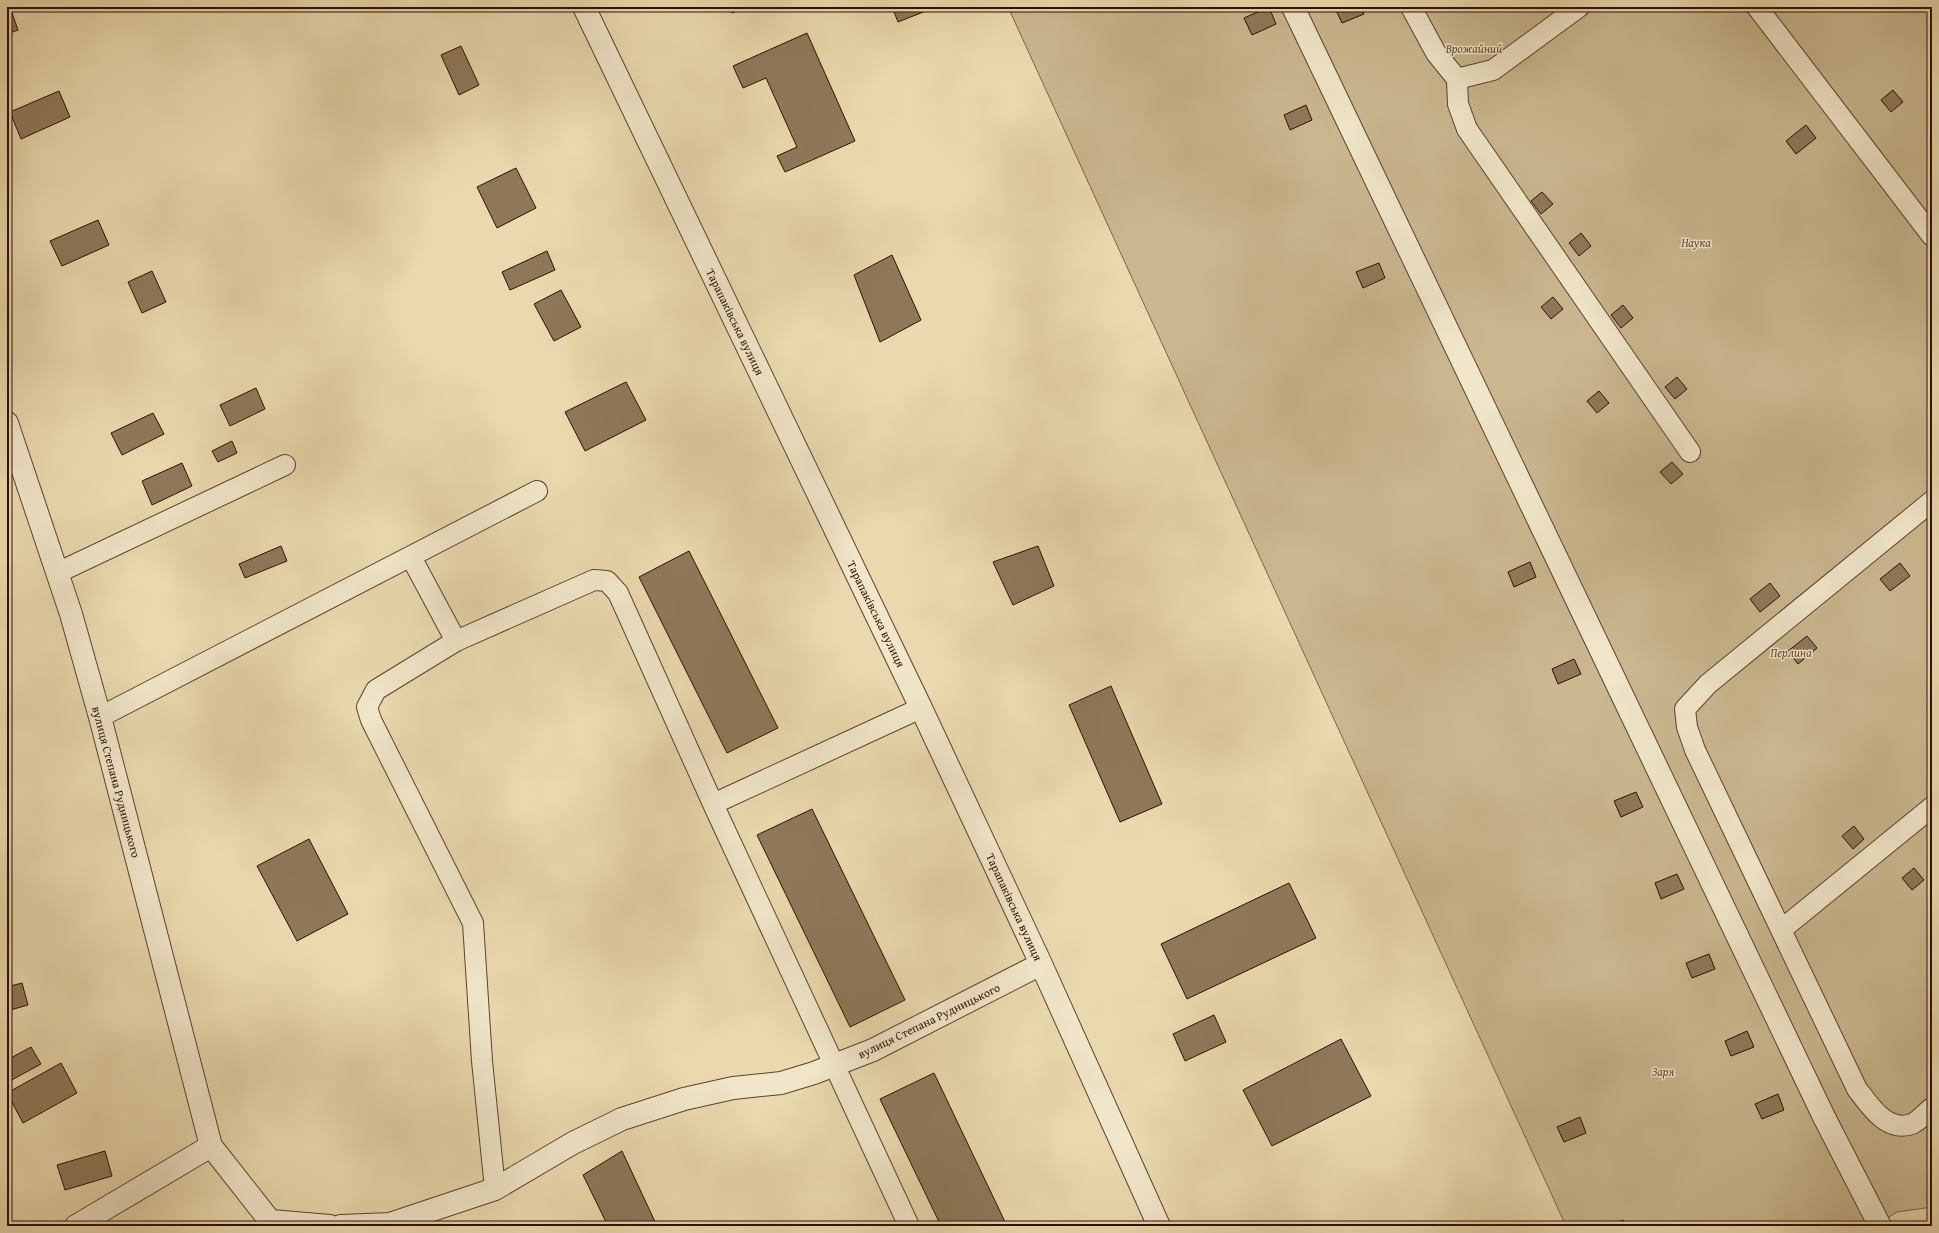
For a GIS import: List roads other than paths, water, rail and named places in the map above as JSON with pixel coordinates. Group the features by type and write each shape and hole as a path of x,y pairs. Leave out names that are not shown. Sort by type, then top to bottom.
{"street":[{"path":"1293,7 1824,1117 1880,1226"},
{"name":"Тарапаківська вулиця","path":"590,9 921,708 1040,964 1159,1226"},
{"name":"вулиця Степана Рудницького","path":"7,423 71,614 100,717 211,1146 272,1223 330,1226"},
{"name":"вулиця Степана Рудницького","path":"341,1226 390,1224 495,1188 573,1143 622,1119 684,1099 733,1088 781,1083 834,1066 873,1050 1040,964"},
{"path":"76,1226 211,1146"}],"lane":[{"path":"1411,7 1436,53 1458,78 1458,104 1467,129 1690,452"},
{"path":"1458,78 1493,70 1579,7"},
{"path":"1757,7 1932,236"},
{"path":"57,573 285,465"},
{"path":"100,717 537,491"},
{"path":"1932,501 1708,684 1685,709 1687,727 1695,750 1858,1090 1877,1116 1897,1125 1912,1124 1932,1108"},
{"path":"411,557 456,641"},
{"path":"495,1188 482,1061 473,923 371,720 367,707 376,690 456,641 594,580 607,581 618,593 713,804 909,1226"},
{"path":"713,804 921,708"},
{"path":"1781,930 1932,808"}],"park label":[{"name":"Врожайний","path":"1474,49"},
{"name":"Наука","path":"1696,243"},
{"name":"Перлина","path":"1791,653"},
{"name":"Заря","path":"1663,1072"}]}
